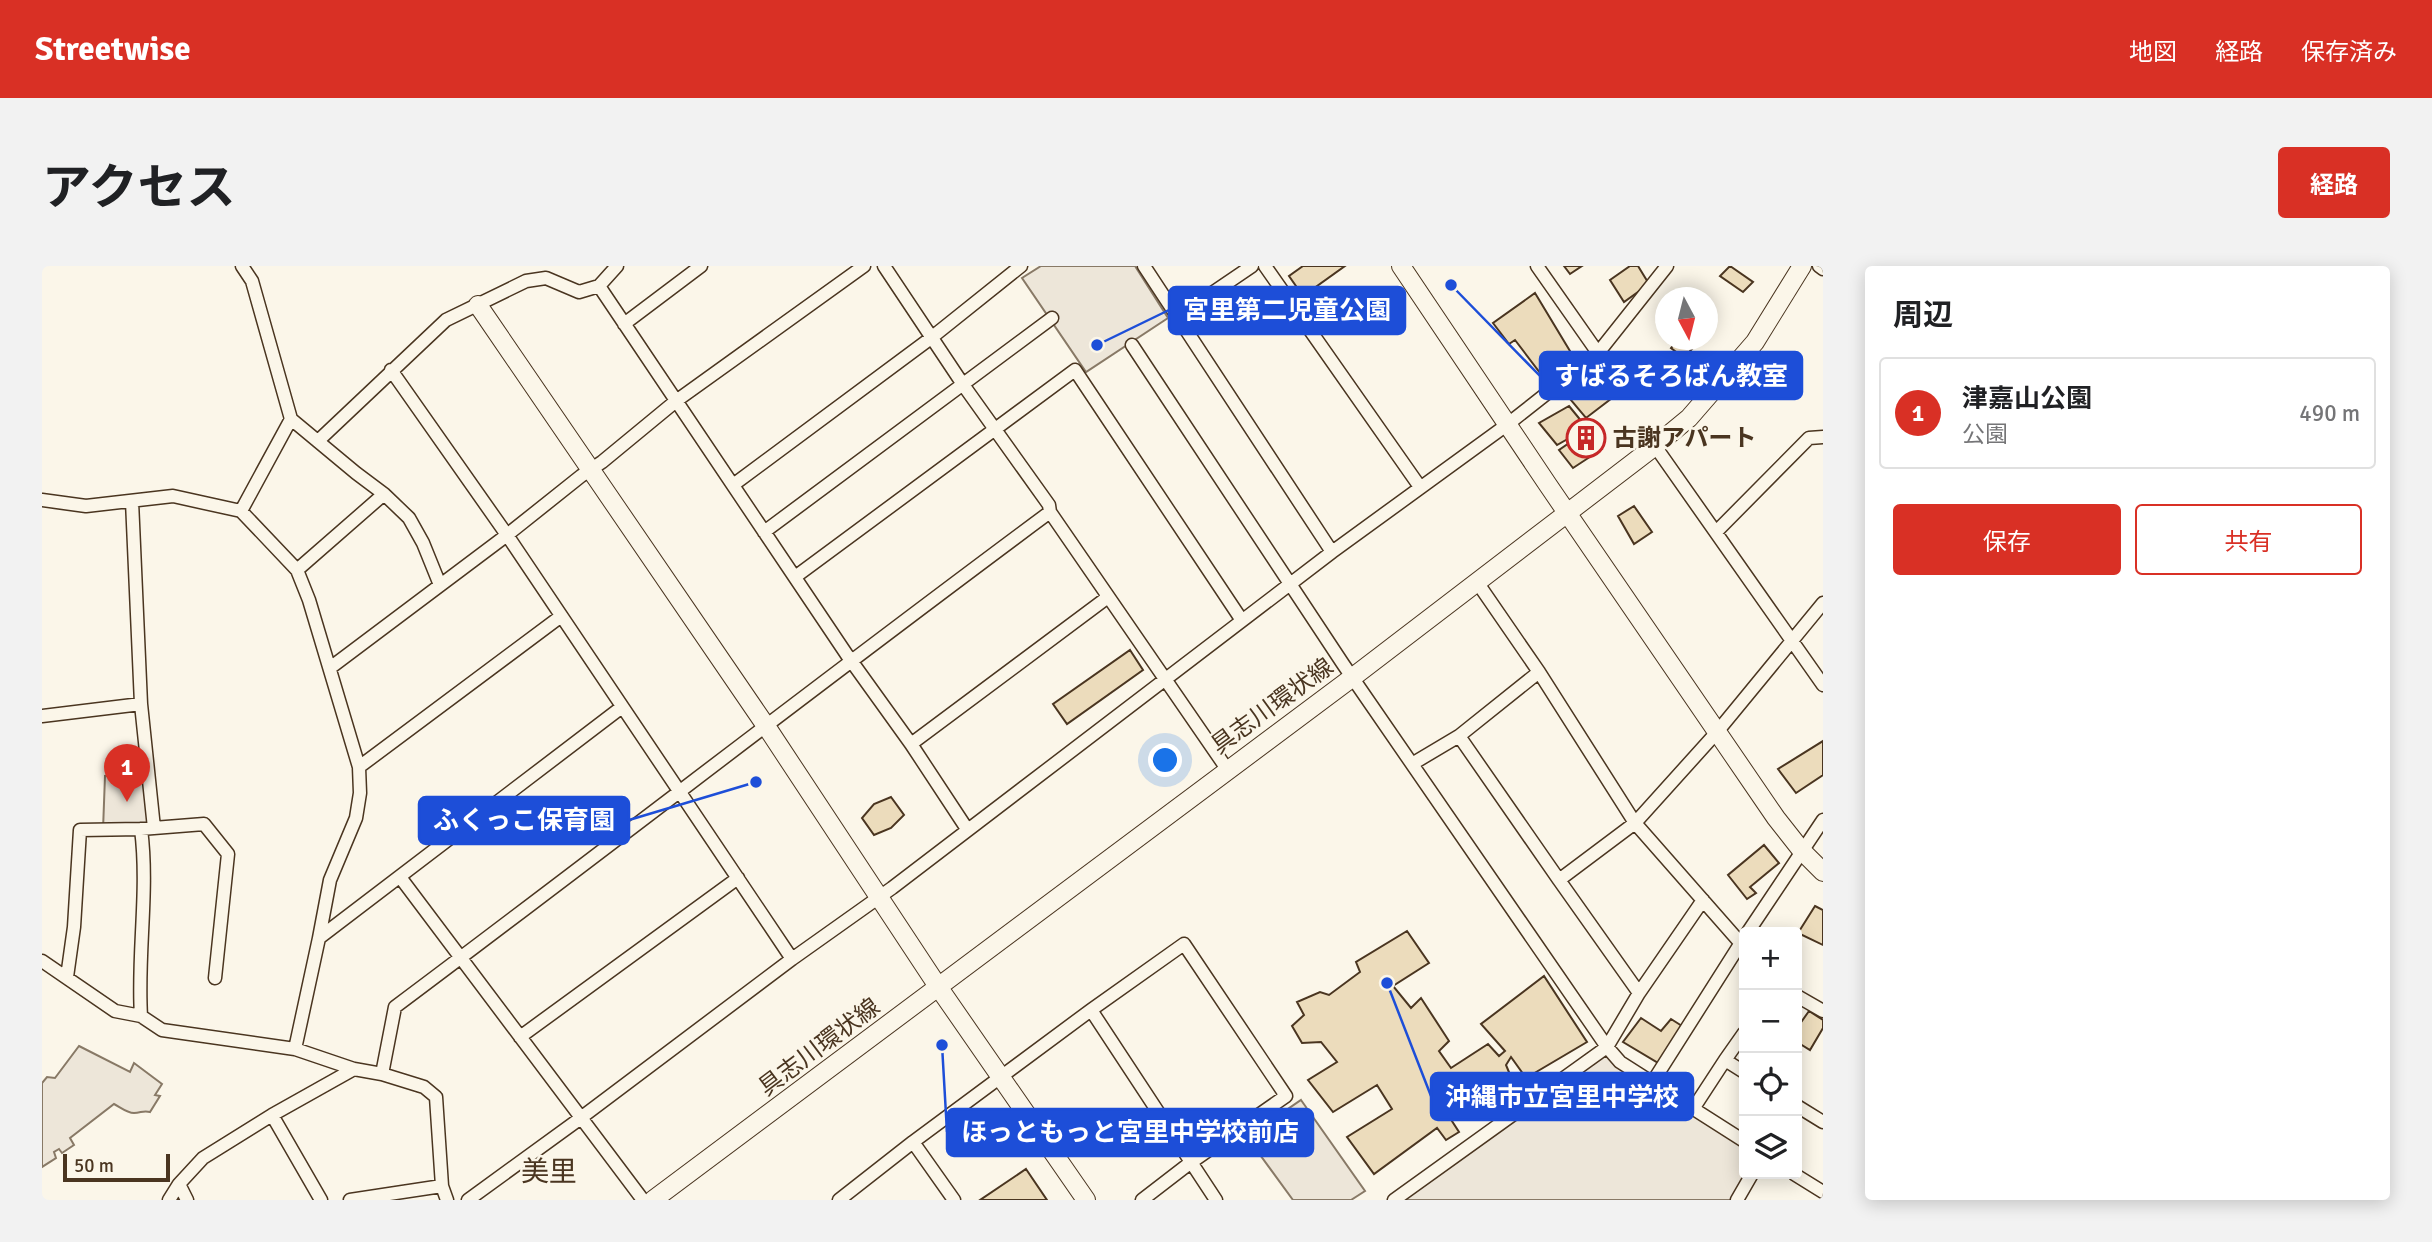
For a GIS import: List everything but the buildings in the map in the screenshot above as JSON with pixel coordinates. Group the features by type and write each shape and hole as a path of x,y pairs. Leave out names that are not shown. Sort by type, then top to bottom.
{"street":[{"path":"242,266 252,281 291,419 384,494 409,518 424,543 440,585"},
{"path":"319,440 446,320 526,281 546,278 579,292 599,286 617,266"},
{"path":"624,324 701,266"},
{"path":"330,667 507,535 676,401 864,266"},
{"path":"884,266 1227,769"},
{"path":"733,485 931,338 1021,266"},
{"path":"1144,266 1332,552"},
{"path":"1177,317 1252,266"},
{"path":"1265,266 1420,487"},
{"path":"1401,266 1776,818 1823,872"},
{"path":"1538,266 1598,353"},
{"name":"具志川環状線","path":"653,1200 1353,677 1655,446 1689,418 1755,342 1802,266"},
{"path":"468,1200 879,897 1241,619 1508,424 1598,353 1660,269"},
{"path":"599,286 967,829"},
{"path":"478,304 766,726 939,988 1086,1200"},
{"path":"764,532 1052,318"},
{"path":"1132,345 1353,677 1607,1047 1620,1062 1739,1138"},
{"path":"391,370 507,535 792,959"},
{"path":"796,577 1075,370 1241,619"},
{"path":"241,511 291,419"},
{"path":"1716,532 1809,438 1823,437"},
{"path":"1655,446 1823,685"},
{"path":"297,570 384,494"},
{"path":"42,500 86,506 173,496 241,511 297,570 309,600 359,767 360,793 356,818 330,880 295,1049"},
{"path":"132,501 147,828 139,981 141,1016"},
{"path":"382,1074 395,1007 681,792 850,660 1050,512"},
{"path":"1477,582 1539,672 1635,823 1703,900 1739,935"},
{"path":"911,744 1108,597"},
{"path":"1559,880 1635,823 1717,732 1823,603"},
{"path":"359,767 561,617"},
{"path":"1412,764 1458,736 1539,672"},
{"path":"42,716 141,704"},
{"path":"319,937 622,707"},
{"path":"1458,736 1639,993"},
{"path":"1752,927 1823,820"},
{"path":"67,977 75,927 80,830 204,824 228,854 215,978"},
{"path":"400,877 643,1200"},
{"path":"520,1037 737,878"},
{"path":"1394,1200 1607,1047 1639,993 1703,900"},
{"path":"839,1200 913,1142 1184,944 1286,1096 1142,1200"},
{"path":"1652,1083 1739,948"},
{"path":"42,961 115,1011 141,1016 162,1030 295,1049 354,1069 382,1074 424,1087 436,1097 442,1186 447,1200"},
{"path":"1802,999 1823,1011"},
{"path":"1091,1010 1216,1200"},
{"path":"1693,1109 1739,1040"},
{"path":"1725,1060 1739,1069"},
{"path":"169,1200 178,1184 203,1158 354,1069"},
{"path":"1802,1109 1823,1122"},
{"path":"272,1115 321,1200"},
{"path":"913,1142 954,1200"},
{"path":"1737,1200 1749,1179"},
{"path":"1802,1179 1823,1192"},
{"path":"178,1184 187,1200"},
{"path":"349,1200 442,1186"}],"shaded area":[{"path":"1041,266 1135,266 1168,318 1086,372 1022,278"},
{"path":"146,771 153,829 103,830 105,776"},
{"path":"79,1046 130,1072 134,1063 162,1084 155,1095 160,1096 150,1112 131,1113 114,1104 70,1138 74,1145 62,1153 59,1149 54,1152 56,1158 42,1167 42,1083 47,1077 55,1078"},
{"path":"1607,1047 1739,1138 1739,1179 1749,1179 1737,1200 1394,1200"},
{"path":"1301,1100 1365,1191 1351,1200 1293,1200 1247,1137"}],"place":[{"name":"すばるそろばん教室","path":"1451,285"},
{"name":"宮里第二児童公園","path":"1097,345"},
{"name":"古謝アパート","path":"1586,438"},
{"name":"ふくっこ保育園","path":"756,782"},
{"name":"津嘉山公園","path":"127,802"},
{"name":"沖縄市立宮里中学校","path":"1387,983"},
{"name":"ほっともっと宮里中学校前店","path":"942,1045"}],"district":[{"name":"美里","path":"549,1171"}]}
